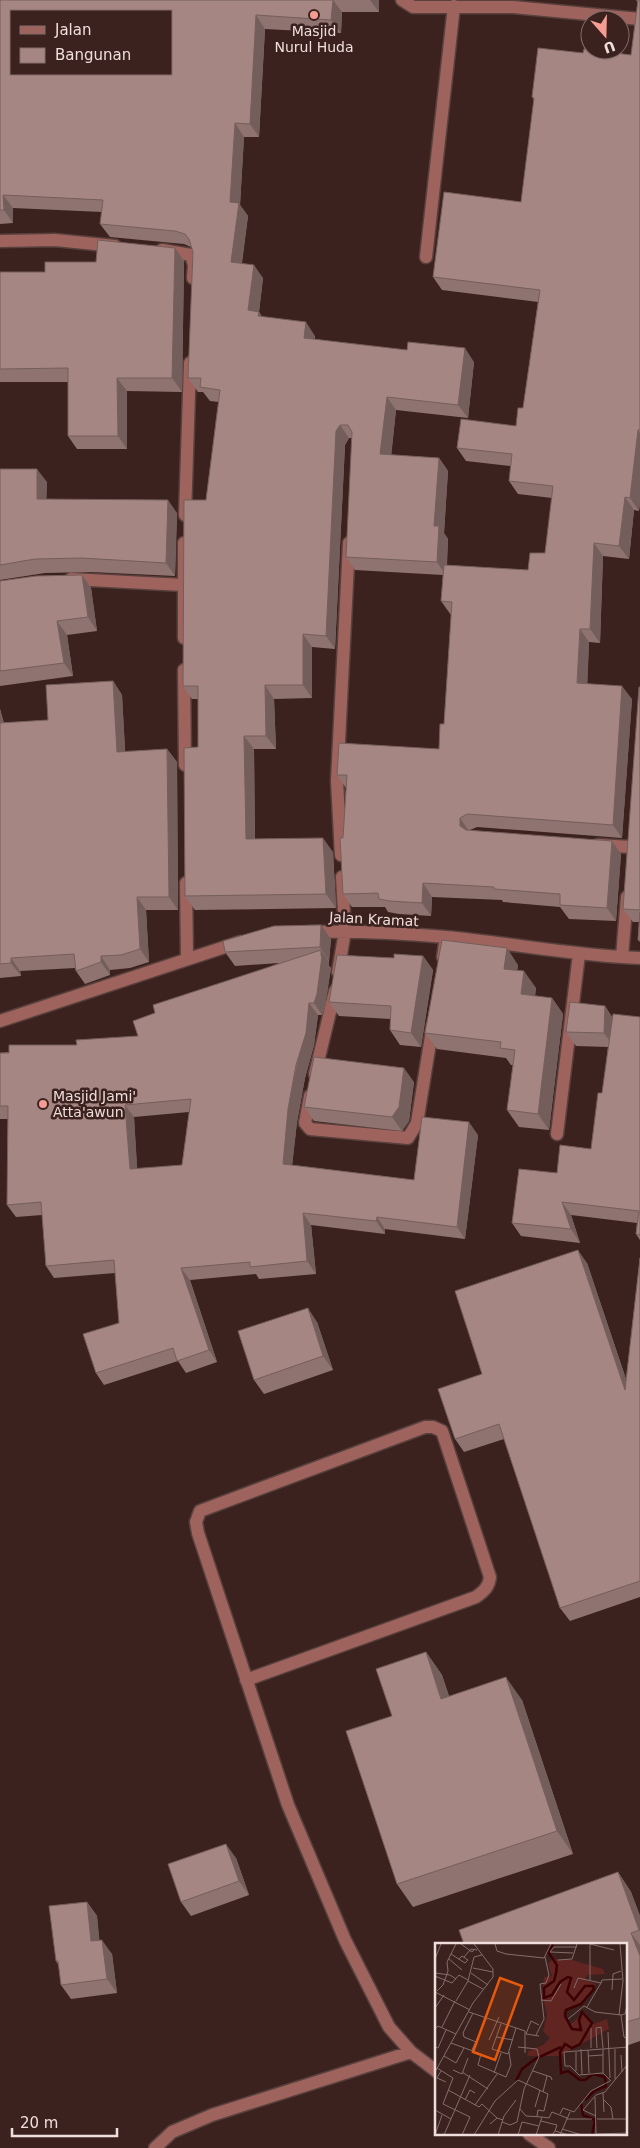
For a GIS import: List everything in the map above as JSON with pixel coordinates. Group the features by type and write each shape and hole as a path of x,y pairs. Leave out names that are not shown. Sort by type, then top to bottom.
{"street":[{"path":"402,0 413,7 513,8 640,18"},
{"path":"426,258 454,6"},
{"path":"0,241 55,240 124,247"},
{"path":"154,250 184,252 191,255 194,265 192,295"},
{"path":"185,781 183,585 191,355"},
{"path":"349,534 337,781 345,931 333,1008 314,1079 305,1123 310,1129 408,1138 417,1123 434,1015"},
{"path":"54,580 183,585"},
{"path":"582,844 631,847"},
{"path":"186,870 187,958"},
{"path":"622,957 628,884"},
{"name":"Jalan Kramat","path":"298,932 345,931 446,937 579,954 640,958"},
{"path":"442,966 446,937"},
{"path":"0,1021 252,938"},
{"path":"557,1134 579,954"},
{"path":"246,1680 476,1597 489,1585 490,1577 442,1431 433,1427 425,1427 200,1511 196,1522 198,1533 246,1680 288,1805 345,1940 389,2027 411,2052 435,2070"},
{"path":"155,2148 172,2132 212,2115 411,2052"},
{"path":"532,2136 549,2148"}],"building":[{"path":"0,0 333,0 331,20 256,15 250,124 235,123 230,202 239,203 231,262 254,265 248,310 259,312 258,316 306,322 304,338 407,350 408,342 465,348 458,405 387,397 380,454 439,458 434,526 439,526 437,562 346,557 352,432 348,425 340,425 336,431 326,636 303,634 303,685 265,685 266,736 244,736 246,839 323,838 326,894 185,896 184,748 198,747 198,686 183,686 184,500 206,500 220,390 200,387 201,378 188,378 193,252 189,239 185,234 175,231 100,224 103,200 3,195 4,210 0,210"},
{"path":"638,0 640,0 640,430 638,430 630,498 625,497 619,546 594,543 590,629 580,629 577,683 622,686 613,825 467,814 460,818 460,826 466,830 612,841 607,908 560,905 560,894 494,889 494,887 423,883 422,903 379,899 378,893 343,894 340,838 343,838 347,775 337,775 339,743 439,749 440,724 444,724 452,602 441,601 444,565 528,570 530,553 545,553 553,486 509,481 512,454 457,448 461,419 516,426 518,408 523,408 540,290 433,277 444,192 521,202 534,98 532,97 538,48 580,53 580,60 630,60"},
{"path":"98,240 175,248 172,378 117,378 118,436 68,436 68,368 0,369 0,272 45,272 45,262 96,262"},
{"path":"0,469 37,469 37,499 168,500 166,563 82,558 35,559 0,565"},
{"path":"82,575 88,617 57,621 64,663 0,671 0,581 36,576"},
{"path":"113,681 117,752 167,749 169,897 137,897 140,949 121,955 101,956 101,962 76,971 74,954 11,958 11,963 0,964 0,723 48,720 46,685"},
{"path":"640,687 640,910 623,909"},
{"path":"640,912 640,940 638,940"},
{"path":"321,925 320,947 225,952 223,941 274,926"},
{"path":"442,940 507,948 504,969 524,971 521,994 552,998 538,1114 507,1110 515,1050 500,1048 501,1042 425,1033"},
{"path":"321,950 322,956 317,994 314,1003 309,1003 306,1033 296,1065 288,1109 283,1164 414,1180 422,1117 469,1122 457,1227 377,1217 376,1221 303,1213 307,1261 250,1267 250,1262 181,1268 209,1350 177,1361 173,1348 96,1373 83,1334 119,1323 114,1260 46,1266 41,1202 7,1205 8,1106 0,1106 0,1053 9,1053 9,1045 77,1045 76,1040 138,1036 133,1021 155,1013 153,1005","holes":["191,1099 182,1165 130,1169 125,1105"]},
{"path":"394,954 423,956 411,1033 390,1030 391,1006 329,1002 337,955 394,958"},
{"path":"570,1002 605,1006 604,1033 566,1032"},
{"path":"613,1014 640,1017 640,1235 636,1234 639,1211 562,1202 571,1229 512,1223 519,1169 557,1173 560,1145 591,1149 598,1093 602,1093"},
{"path":"314,1057 404,1068 399,1107 392,1117 304,1107"},
{"path":"578,1250 625,1390 640,1258 640,1581 560,1608 499,1424 455,1439 438,1389 482,1374 455,1291"},
{"path":"308,1308 323,1356 254,1380 238,1331"},
{"path":"426,1652 441,1699 506,1677 557,1831 397,1884 346,1731 392,1716 376,1669"},
{"path":"226,1844 239,1881 181,1902 168,1864"},
{"path":"618,1872 639,1930 631,1933 640,1956 640,2018 628,2021 628,1943 464,1943 459,1930"},
{"path":"87,1902 91,1941 102,1940 107,1979 61,1985 49,1906"}],"place":[{"name":"Masjid Nurul Huda","path":"314,15"},
{"name":"Masjid Jami' Atta'awun","path":"43,1104"}]}
